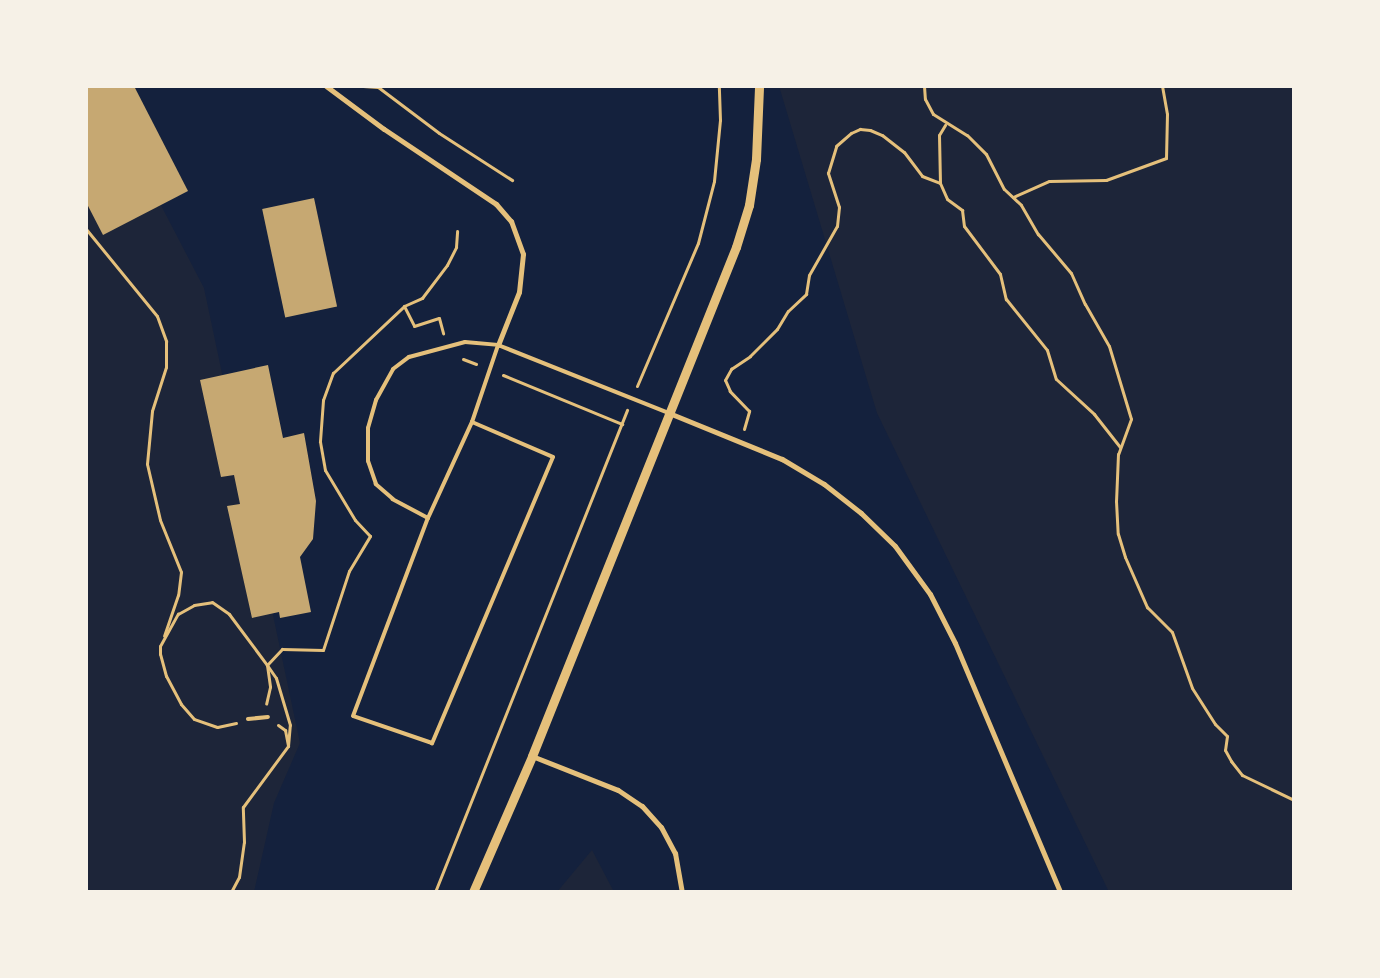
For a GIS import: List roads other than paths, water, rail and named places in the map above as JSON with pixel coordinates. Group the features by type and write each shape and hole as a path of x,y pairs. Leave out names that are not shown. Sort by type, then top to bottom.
{"street":[{"path":"474,892 532,756 736,247 749,205 756,159 759,86"},
{"path":"328,87 496,204 511,221 523,254 522,264 519,292 498,345"},
{"path":"670,413 782,459 824,484 861,513 895,546 930,594 955,643 1060,892"},
{"path":"532,756 618,790 642,806 661,827 675,853 682,892"}],"lane":[{"path":"428,518 393,499 376,484 368,461 368,428 376,400 392,369 409,357 465,342 498,345 670,413"},
{"path":"472,422 553,457 432,743 353,716 428,518 472,422 498,345"},
{"path":"248,719 268,717"}]}
